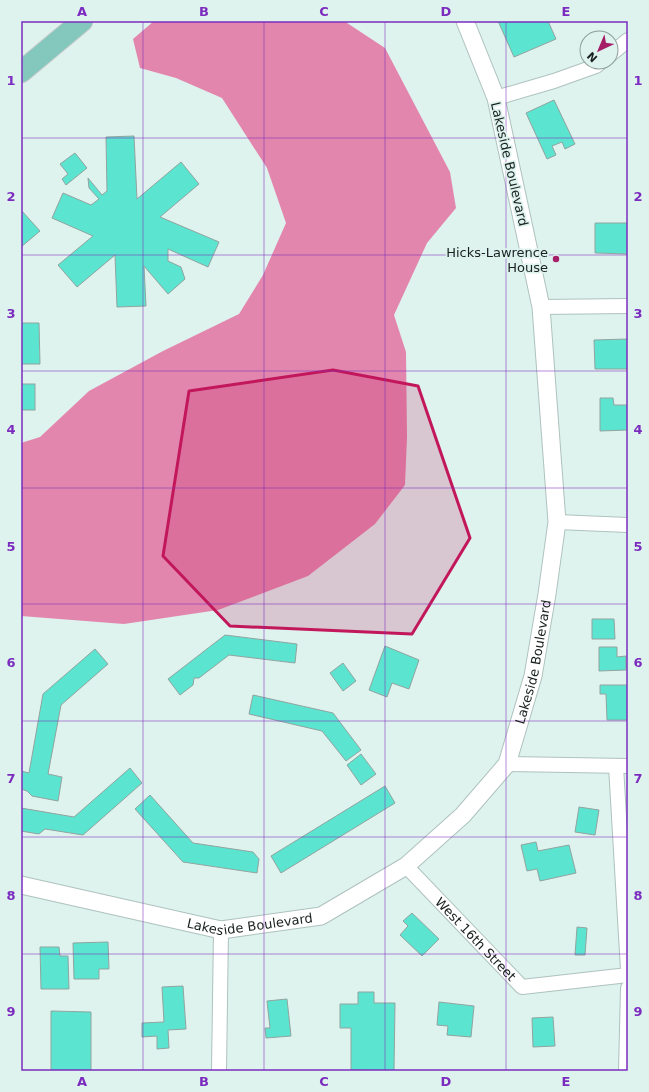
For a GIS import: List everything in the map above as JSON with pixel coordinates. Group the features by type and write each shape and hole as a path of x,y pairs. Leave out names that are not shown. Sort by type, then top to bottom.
{"main road":[{"path":"21,72 82,21"}],"street":[{"name":"Lakeside Boulevard","path":"21,885 221,930 321,916 406,866 463,815 507,764 533,676 547,594 557,522 541,307 496,98 465,21"},
{"path":"619,47 628,40"},
{"path":"496,98 554,81 585,70"},
{"path":"541,307 628,306"},
{"path":"557,522 628,524"},
{"path":"507,764 622,766 628,970"},
{"name":"West 16th Street","path":"406,866 522,987 628,975"},
{"path":"219,1071 221,930"},
{"path":"626,1071 628,988"}],"highlighted area":[{"path":"333,370 418,386 470,538 412,634 230,626 163,556 189,391"}],"shaded area":[{"path":"154,21 344,21 385,48 450,172 456,208 427,243 394,315 406,352 407,437 405,485 375,524 308,576 218,610 124,624 21,616 21,443 40,437 89,391 163,351 239,314 263,275 286,223 267,168 222,98 176,78 140,68 133,39"}],"building":[{"path":"498,21 548,21 556,39 514,57"},
{"path":"554,100 575,144 565,149 562,142 552,146 556,155 547,159 526,113"},
{"path":"134,136 137,199 181,162 199,184 160,217 219,242 208,267 168,249 168,261 181,267 185,279 168,294 144,266 146,306 117,307 115,255 77,287 58,265 93,236 52,218 63,193 91,205 99,199 89,188 88,178 102,195 107,191 106,137"},
{"path":"75,153 87,168 66,185 62,179 68,174 60,164"},
{"path":"21,210 40,231 21,247"},
{"path":"595,223 628,223 628,254 595,253"},
{"path":"21,323 39,323 40,364 21,364"},
{"path":"628,339 628,369 595,369 594,340"},
{"path":"21,384 35,384 35,410 21,410"},
{"path":"600,398 613,398 614,405 628,405 628,430 600,431"},
{"path":"592,619 614,619 615,639 592,639"},
{"path":"225,635 297,644 295,663 229,655 199,678 194,678 193,685 180,695 168,679"},
{"path":"385,646 419,660 409,689 392,683 387,697 369,690"},
{"path":"599,647 617,647 617,657 626,656 626,670 599,671"},
{"path":"95,649 108,664 61,705 48,774 62,777 58,801 32,796 27,791 21,789 21,771 29,773 43,694"},
{"path":"343,663 356,681 343,691 330,673"},
{"path":"600,685 628,685 628,720 607,720 606,694 600,694"},
{"path":"253,695 333,713 361,750 346,761 322,731 249,714"},
{"path":"361,754 376,774 361,785 347,765"},
{"path":"130,768 142,783 83,835 45,829 39,834 21,831 21,808 74,817"},
{"path":"385,786 395,803 281,873 271,856"},
{"path":"150,795 193,843 253,852 259,859 257,873 183,862 135,809"},
{"path":"579,807 599,810 595,835 575,832"},
{"path":"536,842 538,851 569,845 576,873 540,881 537,869 527,871 521,845"},
{"path":"412,913 439,939 422,956 400,935 408,926 403,921"},
{"path":"577,927 587,928 585,955 575,955"},
{"path":"108,942 109,969 99,969 99,979 74,979 73,943"},
{"path":"40,947 59,947 60,956 68,956 69,989 41,989"},
{"path":"183,986 186,1029 168,1030 169,1048 157,1049 157,1036 142,1037 142,1023 164,1022 162,987"},
{"path":"358,992 374,992 374,1003 395,1003 394,1071 351,1070 351,1028 340,1028 340,1004 358,1004"},
{"path":"287,999 291,1036 266,1038 265,1028 270,1028 267,1001"},
{"path":"439,1002 474,1006 471,1037 447,1035 448,1026 437,1025"},
{"path":"51,1011 91,1012 91,1071 51,1071"},
{"path":"553,1017 555,1046 533,1047 532,1018"}],"place":[{"name":"Hicks-Lawrence House","path":"556,259"}]}
